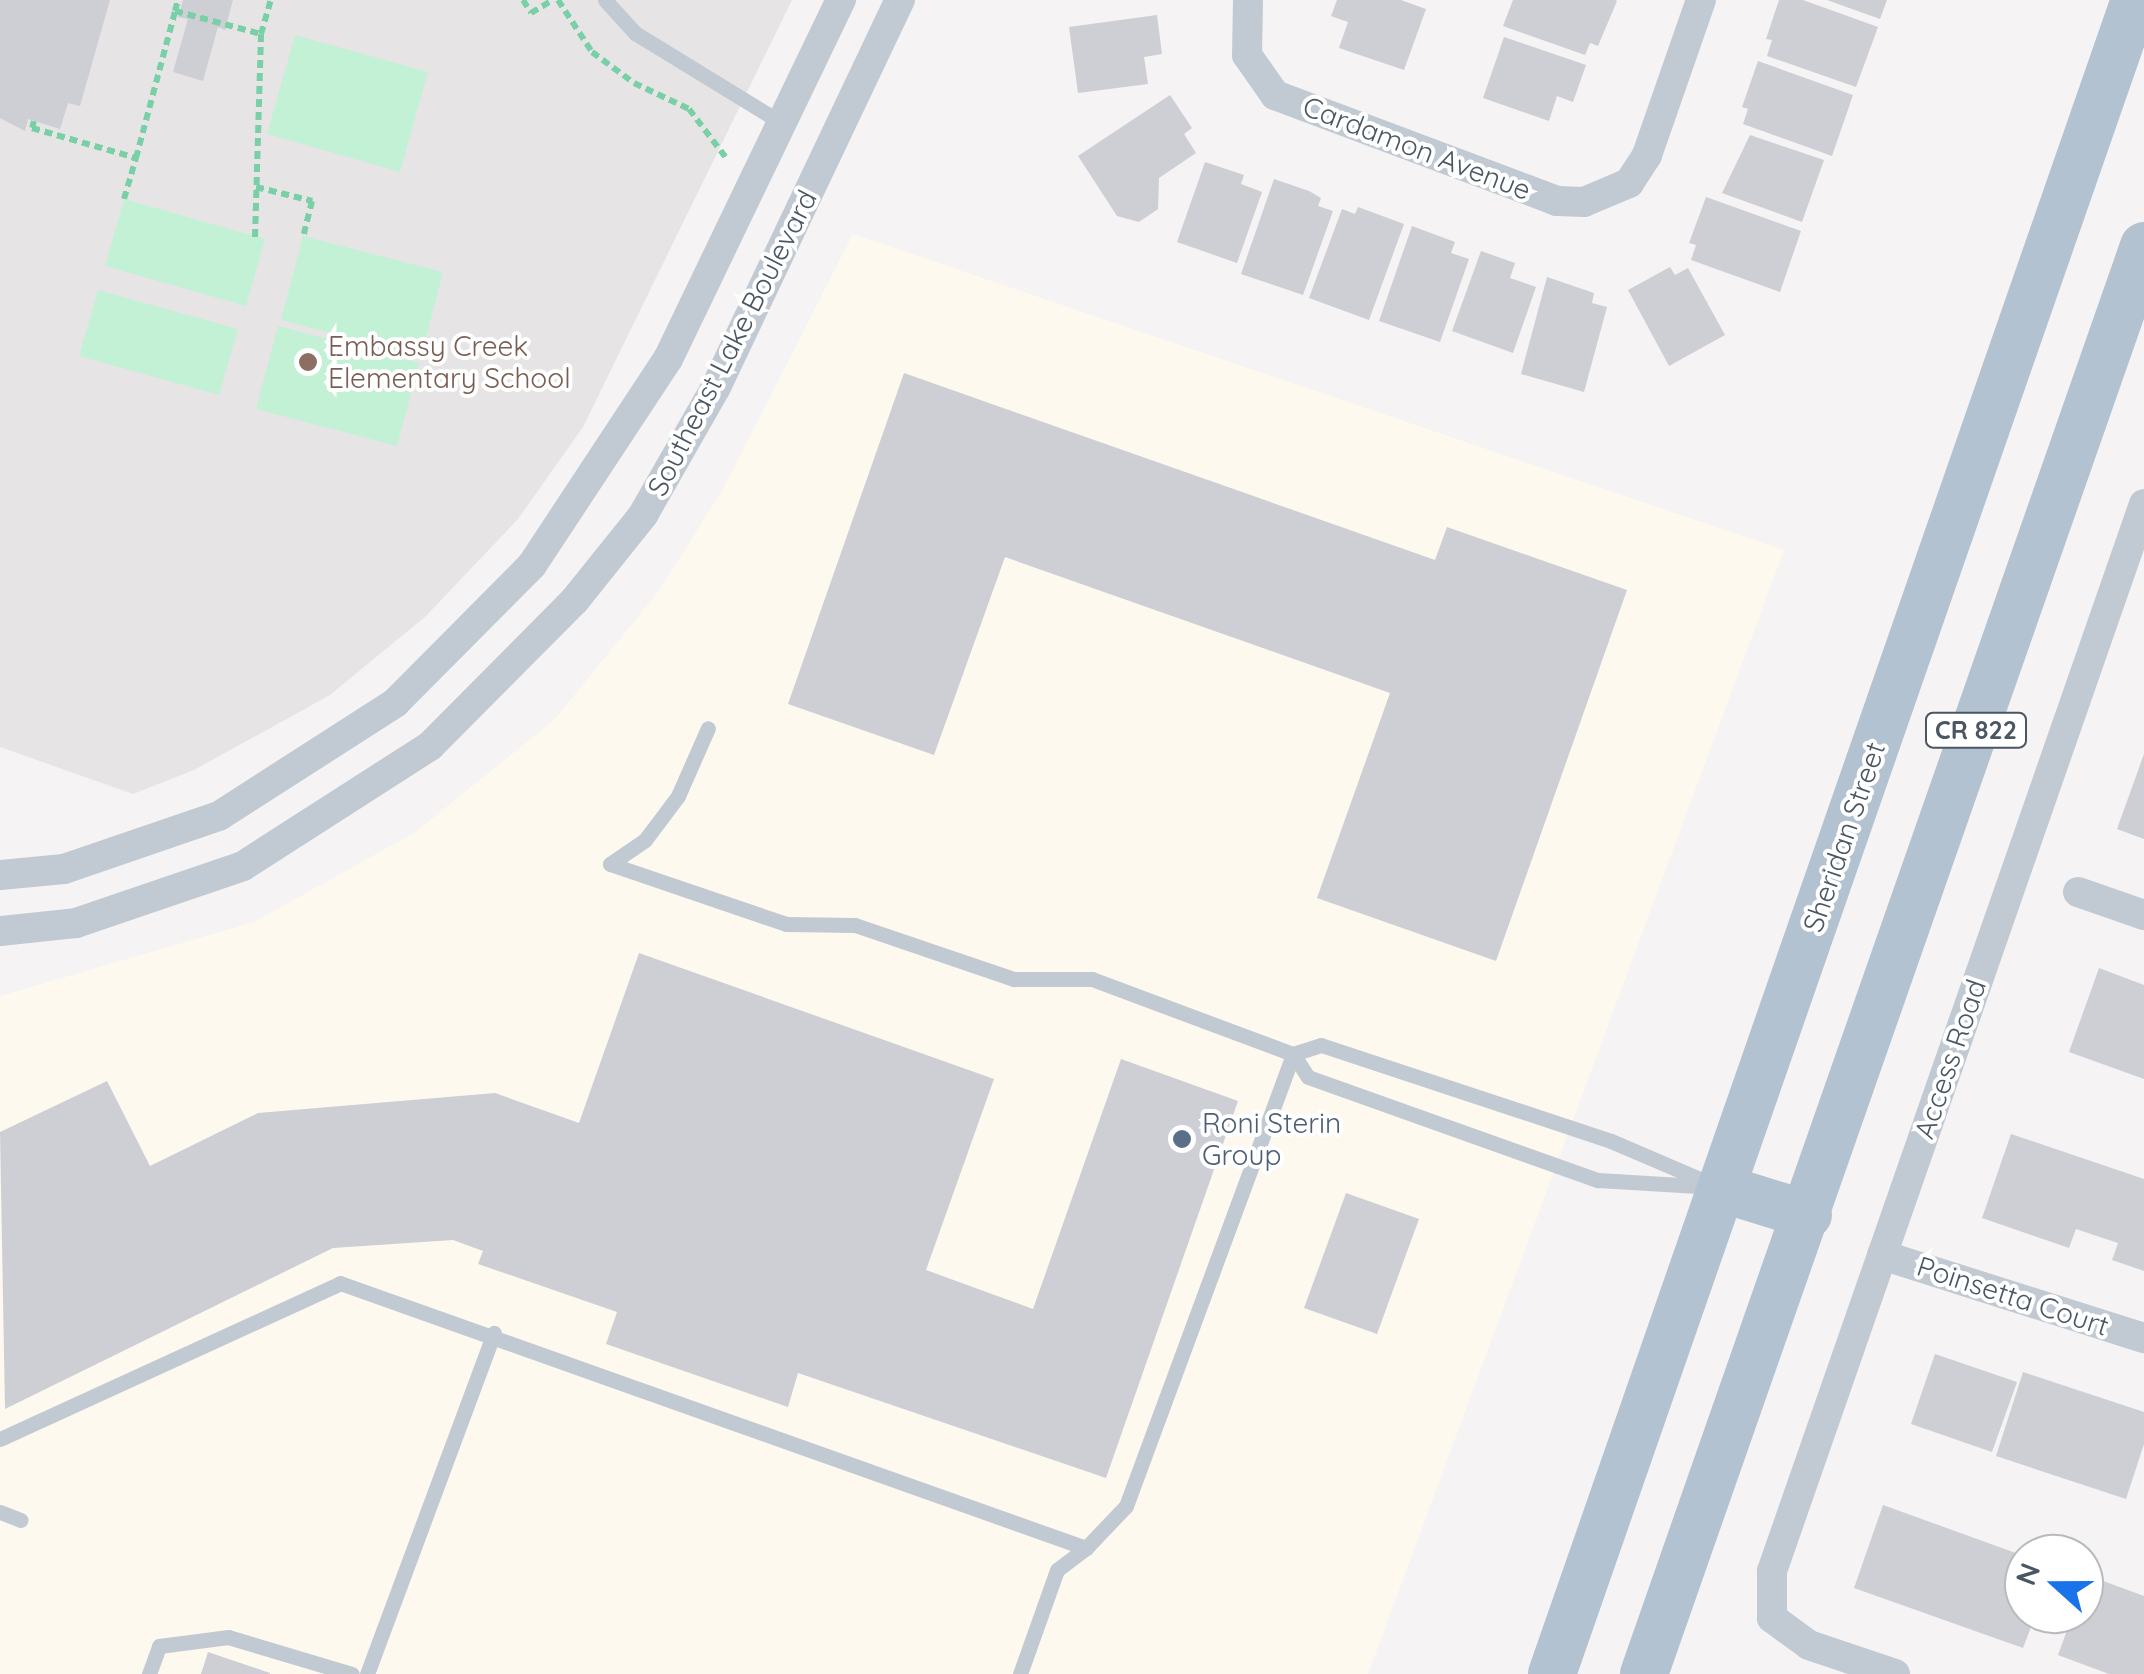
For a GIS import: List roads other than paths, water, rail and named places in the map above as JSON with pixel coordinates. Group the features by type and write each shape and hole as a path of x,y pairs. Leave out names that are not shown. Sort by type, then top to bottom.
{"main road":[{"name":"Sheridan Street","path":"1552,1674 2135,0"},
{"name":"CR 822","path":"1644,1674 1808,1215 2144,246"},
{"path":"1721,1188 1808,1215"}],"street":[{"name":"Southeast Lake Boulevard","path":"0,876 64,868 218,816 395,702 532,564 668,359 841,0"},
{"name":"Southeast Lake Boulevard","path":"0,931 76,923 243,866 430,746 575,600 643,515 716,387 900,0"},
{"name":"Cardamon Avenue","path":"1248,0 1247,55 1275,95 1557,201 1608,194 1629,183 1647,155 1701,0"},
{"name":"Access Road","path":"1895,1674 1809,1644 1772,1618 1772,1572 2144,504"},
{"path":"2078,892 2144,914"},
{"name":"Poinsetta Court","path":"1882,1254 2144,1338"}],"lane":[{"path":"608,1 635,33 782,123"},
{"path":"708,728 678,796 644,840 610,864 786,924 855,925 1014,979 1092,979 1293,1054 1322,1046 1611,1142 1721,1188"},
{"path":"1293,1054 1308,1077 1598,1180 1721,1188"},
{"path":"1020,1674 1057,1570 1086,1548 1126,1506 1293,1054"},
{"path":"0,1439 340,1283 494,1333 881,1479 1086,1548"},
{"path":"367,1674 494,1333"},
{"path":"0,1512 22,1520"},
{"path":"149,1674 159,1646 228,1637 352,1674"}],"place":[{"name":"Embassy Creek Elementary School","path":"308,362"},
{"name":"Roni Sterin Group","path":"1182,1139"}]}
